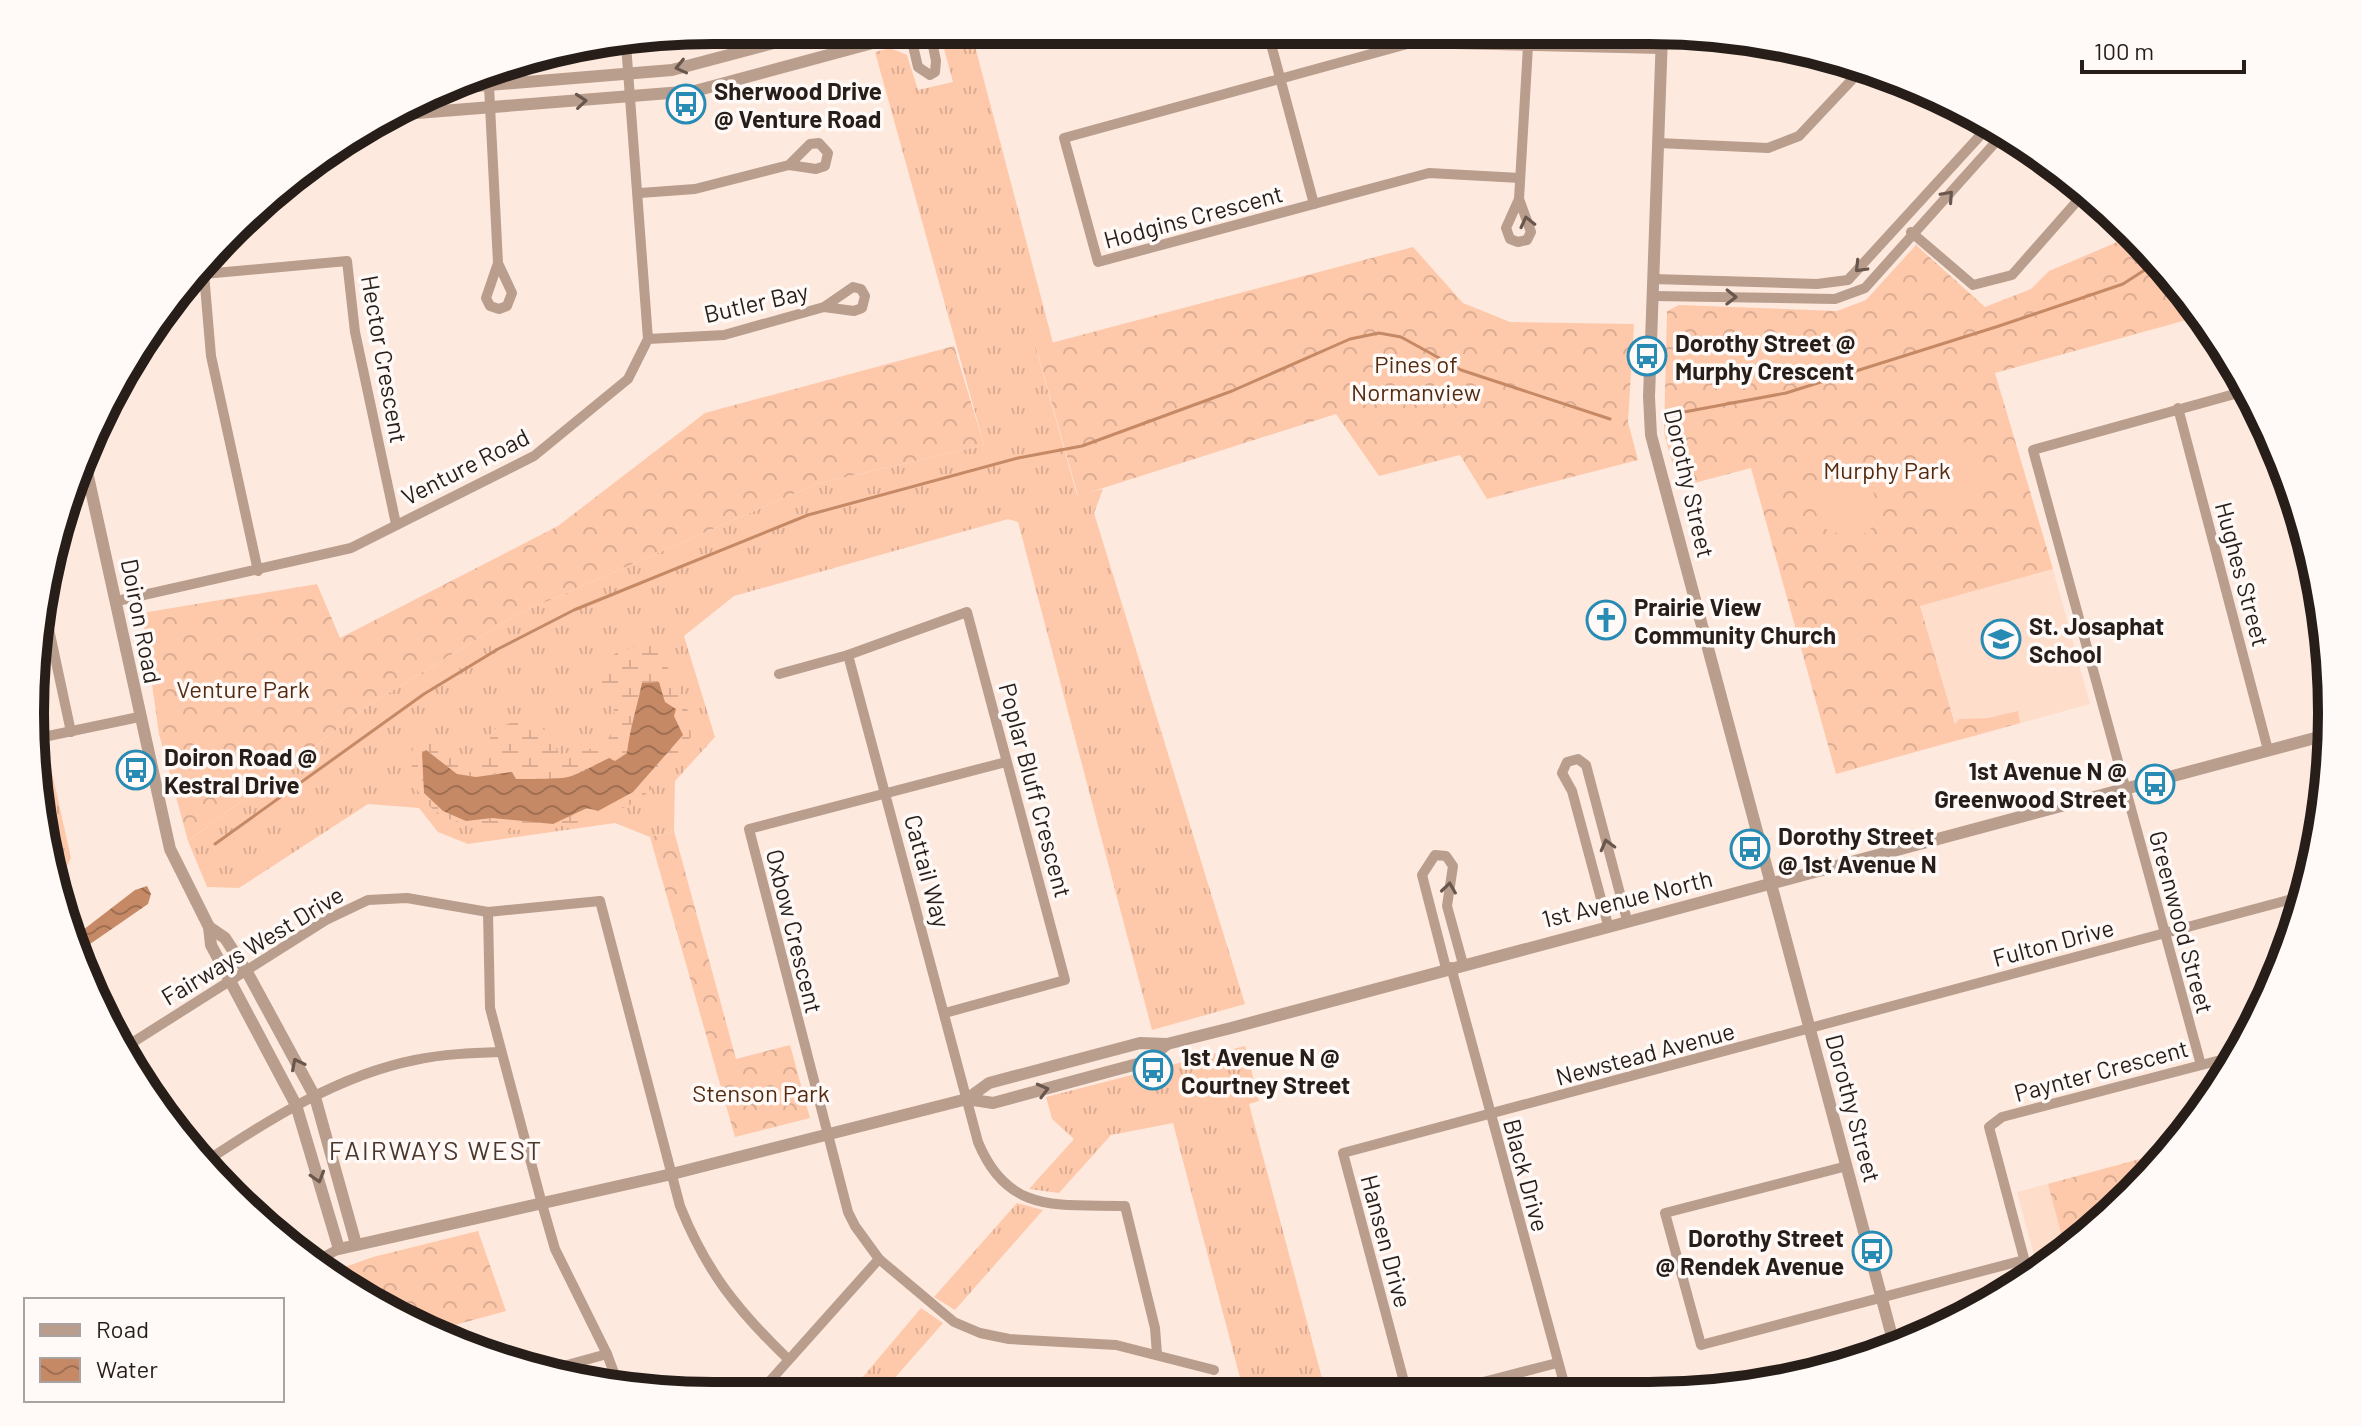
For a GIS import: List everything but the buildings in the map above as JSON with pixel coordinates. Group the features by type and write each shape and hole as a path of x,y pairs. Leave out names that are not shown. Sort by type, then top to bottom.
{"street":[{"path":"480,86 672,70 770,44"},
{"path":"416,113 695,91 868,44"},
{"path":"914,44 918,67 923,74 930,75 935,72 936,61 933,44"},
{"path":"1271,44 1314,204 1429,173 1520,178"},
{"path":"1280,78 1407,44"},
{"path":"1450,44 1595,44"},
{"name":"Dorothy Street","path":"1662,44 1649,397 1654,446 1892,1336"},
{"path":"1519,199 1528,46"},
{"name":"Venture Road","path":"117,601 351,548 534,456 628,379 648,339 640,193 627,50"},
{"path":"1658,143 1768,148 1799,136 1854,77"},
{"name":"Hodgins Crescent","path":"1280,78 1064,138 1098,262 1314,204"},
{"path":"489,86 498,263"},
{"path":"1653,279 1835,284 1848,280 1982,133"},
{"path":"1653,296 1835,299 1851,295 1865,288 1996,142"},
{"path":"640,193 695,189 789,165"},
{"path":"1902,223 1973,285 2012,275 2078,200"},
{"name":"Hector Crescent","path":"209,274 347,261 355,332 396,524"},
{"name":"Hector Crescent","path":"204,279 211,356 258,571"},
{"name":"Butler Bay","path":"648,339 724,335 824,307"},
{"path":"2178,408 2236,393"},
{"name":"Hughes Street","path":"2178,408 2268,750"},
{"name":"Greenwood Street","path":"2178,408 2033,450 2201,1065"},
{"name":"Doiron Road","path":"88,476 170,849 184,884 209,927"},
{"name":"Poplar Bluff Crescent","path":"848,655 967,612 1065,980 945,1013"},
{"path":"49,631 71,732"},
{"path":"779,674 848,655"},
{"name":"Cattail Way","path":"848,655 967,1099 988,1165 1009,1190 1034,1200 1125,1206 1155,1328 1157,1354"},
{"path":"45,737 139,717"},
{"name":"1st Avenue North","path":"1167,1044 2317,737"},
{"path":"1608,925 1572,791 1562,773 1567,762 1578,759 1586,765 1627,920"},
{"path":"886,794 1006,762"},
{"name":"Oxbow Crescent","path":"827,1133 749,829 886,794"},
{"path":"1435,855 1446,856 1453,866 1447,906 1453,966 1422,875 1435,855"},
{"name":"Fairways West Drive","path":"131,1043 326,920 368,900 407,898 488,912 600,901 672,1174"},
{"name":"Fulton Drive","path":"1809,1027 2291,899"},
{"path":"488,912 490,1008 542,1204 555,1249 614,1374"},
{"path":"209,927 225,938 247,972 315,1097 356,1244"},
{"path":"209,927 211,945 233,981 296,1105 339,1249"},
{"name":"Black Drive","path":"1453,966 1563,1382"},
{"name":"Newstead Avenue","path":"1490,1115 1809,1027"},
{"path":"324,1257 356,1244 672,1174 967,1099 989,1083 1140,1043 1167,1044"},
{"path":"967,1099 993,1103 1145,1062 1167,1044"},
{"path":"213,1157 296,1105 366,1074 412,1060 501,1052"},
{"name":"Paynter Crescent","path":"2026,1266 1989,1127 2002,1117 2221,1060"},
{"name":"Hansen Drive","path":"1404,1382 1343,1153 1490,1115"},
{"path":"827,1133 848,1212 860,1234 879,1259 954,1322 980,1333 1009,1339 1116,1345 1214,1370"},
{"path":"1847,1166 1665,1213 1701,1345 2024,1260"},
{"path":"672,1174 680,1206 705,1263 741,1313 788,1359"},
{"path":"769,1382 879,1259"},
{"path":"566,1365 607,1354"},
{"path":"1484,1382 1557,1363"}],"shaded area":[{"name":"St. Josaphat School","path":"2053,569 2090,704 1960,740 1920,606"},
{"path":"2150,1156 2090,1216 2035,1259 2017,1192"}],"green space":[{"path":"974,44 1053,343 1036,348 1077,495 1103,489 1094,513 1245,1004 1152,1030 1018,522 1008,519 734,596 684,636 715,737 675,781 674,831 650,837 615,823 468,844 438,832 419,808 368,804 239,888 207,887 188,841 372,703 518,614 816,484 984,445 875,52 890,48 907,55 918,90 953,82 943,45"},
{"name":"Murphy Park","path":"2120,238 2122,240 2189,319 1995,373 2053,569 1920,606 1955,724 1959,719 1988,718 2018,711 2020,723 1836,774 1751,468 1679,487 1664,433 1667,311 1679,305 1837,311 1866,300 1916,245 1985,307 2031,289 2049,271 2115,243"},
{"name":"Pines of Normanview","path":"1413,247 1463,303 1510,322 1634,324 1628,422 1638,460 1487,499 1460,455 1379,476 1336,414 1078,496 1036,347"},
{"name":"Venture Park","path":"954,346 984,445 816,484 518,614 372,703 188,841 159,734 142,613 317,584 340,638 558,526 705,413"},
{"path":"1955,439 1979,448 1984,479 1980,494 1960,508 1932,489 1925,468 1926,458"},
{"path":"1855,470 1872,480 1876,513 1874,526 1855,540 1823,528 1815,511 1818,495"},
{"path":"639,645 658,646 689,713 691,737 658,781 635,802 573,824 534,829 495,829 460,823 432,808 415,784 413,748 428,742 463,759 482,749 493,730 519,722 539,726 560,754 595,748 608,739 616,725 612,697 596,679 599,671 618,652","holes":["659,682 665,702 681,726 633,792 609,805 587,808 553,824 492,818 466,821 425,750 457,774 476,777 499,772 516,779 564,779 609,758 614,762 627,753 642,683"]},
{"path":"45,750 71,858 64,873 50,800"},
{"name":"Stenson Park","path":"674,831 736,1059 790,1045 810,1118 735,1137 650,837"},
{"path":"1245,1046 1259,1101 1249,1104 1323,1382 1241,1382 1173,1123 1111,1135 1059,1193 1029,1189 1074,1139 1052,1119 1046,1097"},
{"path":"2140,1159 2143,1163 2090,1216 2074,1229 2061,1233 2048,1184"},
{"path":"1017,1203 1043,1210 955,1310 934,1297"},
{"path":"478,1231 506,1311 450,1328 378,1292 340,1269 373,1257"},
{"path":"921,1308 943,1323 893,1382 859,1382"}],"water":[{"path":"659,682 665,702 676,709 674,716 683,735 633,792 598,811 587,808 553,824 492,818 466,821 443,811 424,793 422,753 426,750 457,774 476,777 512,772 516,779 564,778 609,758 615,761 627,753 642,683"},
{"path":"147,886 151,894 148,904 87,946 81,931 135,890"}],"waterway":[{"path":"1684,412 1786,393 2123,284 2148,268"},
{"path":"215,844 424,694 498,649 574,610 808,515 1018,458 1082,446 1232,391 1350,339 1379,333 1401,337 1461,370 1610,419"}],"place":[{"name":"Sherwood Drive @ Venture Road","path":"686,104"},
{"name":"Dorothy Street @ Murphy Crescent","path":"1647,356"},
{"name":"Prairie View Community Church","path":"1606,620"},
{"name":"St. Josaphat School","path":"2001,639"},
{"name":"Doiron Road @ Kestral Drive","path":"136,770"},
{"name":"1st Avenue N @ Greenwood Street","path":"2155,784"},
{"name":"Dorothy Street @ 1st Avenue N","path":"1750,849"},
{"name":"1st Avenue N @ Courtney Street","path":"1153,1070"},
{"name":"Dorothy Street @ Rendek Avenue","path":"1872,1251"}],"district":[{"name":"FAIRWAYS WEST","path":"436,1149"}]}
